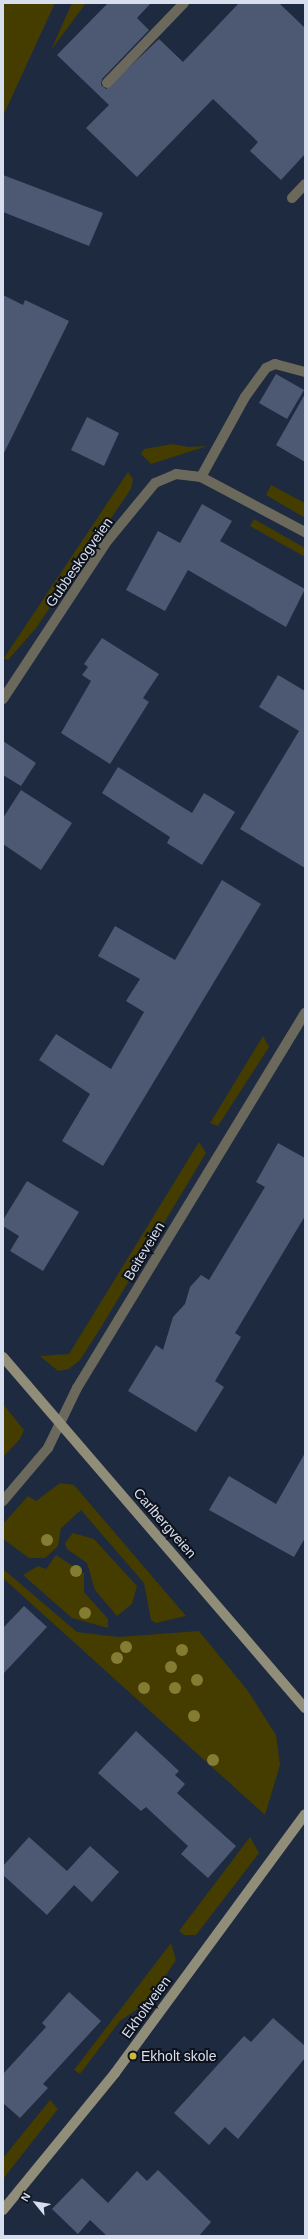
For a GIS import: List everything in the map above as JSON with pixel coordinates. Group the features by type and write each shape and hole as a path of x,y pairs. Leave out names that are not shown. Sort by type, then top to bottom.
{"street":[{"path":"107,83 184,3"},
{"path":"292,198 305,184"},
{"path":"201,477 245,397 266,368 275,364 305,372"},
{"name":"Gubbeskogveien","path":"3,699 108,540 155,483 176,474 201,477 305,532"},
{"name":"Beiteveien","path":"3,1501 48,1448 61,1424 77,1388 305,1013"},
{"name":"Carlbergveien","path":"3,1357 305,1708"},
{"name":"Ekholtveien","path":"3,2210 115,2073 305,1814"}],"shaded area":[{"path":"3,3 55,3 3,116"},
{"path":"72,3 86,3 51,50 63,23"},
{"path":"173,444 188,447 207,446 151,464 141,454 144,449"},
{"path":"128,472 133,479 131,489 36,628 8,660 4,658"},
{"path":"271,485 305,503 305,518 266,495"},
{"path":"254,519 305,548 305,557 250,526"},
{"path":"263,1036 269,1047 218,1126 210,1123"},
{"path":"199,1142 206,1153 100,1329 80,1360 69,1369 58,1371 40,1356 69,1354"},
{"path":"3,1404 24,1430 20,1439 3,1457"},
{"path":"60,1483 74,1485 186,1616 156,1623 151,1620 144,1583 81,1510 61,1528 58,1546 45,1558 29,1558 3,1539 3,1524 28,1496 36,1501"},
{"path":"73,1533 94,1539 137,1586 132,1604 117,1616 95,1590 87,1563 67,1549 65,1543"},
{"path":"56,1555 84,1573 84,1592 108,1619 108,1628 72,1618 23,1575 38,1566 46,1569"},
{"path":"3,1569 77,1632 118,1637 199,1631 248,1691 276,1735 280,1765 265,1815 3,1578"},
{"path":"250,1837 259,1853 196,1935 184,1935 179,1931"},
{"path":"171,1943 176,1960 166,1975 143,2005 120,2021 80,2074 74,2070"},
{"path":"50,2100 58,2109 3,2179 3,2158"}],"building":[{"path":"108,3 151,3 137,18 149,30 102,79 101,85 106,89 159,39 183,62 239,3 279,3 305,28 305,154 281,180 250,151 258,142 213,99 137,177 86,128 109,105 57,55"},
{"path":"3,175 103,213 89,246 3,212"},
{"path":"3,295 23,305 25,300 69,321 3,455"},
{"path":"276,374 304,390 287,419 259,403"},
{"path":"305,394 305,462 276,445"},
{"path":"87,417 119,433 104,466 71,450"},
{"path":"202,504 232,521 220,541 305,589 286,627 188,570 165,611 126,590 158,531 180,543"},
{"path":"102,638 159,674 143,698 149,702 110,764 61,733 91,681 82,675 88,667 84,664"},
{"path":"278,675 305,691 305,868 240,829 299,731 259,707"},
{"path":"3,741 36,763 21,786 3,775"},
{"path":"118,767 192,813 204,793 235,812 202,865 167,843 170,837 102,793"},
{"path":"21,790 72,823 41,870 3,844 3,818"},
{"path":"222,880 261,904 103,1166 62,1141 90,1094 39,1060 56,1034 111,1069 144,1012 126,1001 140,979 98,956 115,926 175,960"},
{"path":"278,1143 305,1158 305,1216 235,1333 241,1337 215,1381 224,1387 196,1432 128,1391 156,1345 163,1350 173,1317 185,1304 190,1287 201,1275 209,1280 265,1187 256,1182"},
{"path":"27,1181 79,1212 43,1271 10,1251 19,1236 3,1226 3,1220"},
{"path":"305,1453 305,1538 294,1557 209,1510 229,1476 276,1504"},
{"path":"24,1606 47,1627 3,1674 3,1628"},
{"path":"136,1731 179,1771 175,1775 185,1784 177,1793 236,1846 208,1878 181,1854 188,1846 146,1807 141,1811 98,1773"},
{"path":"29,1837 67,1871 90,1846 119,1872 92,1902 74,1885 47,1915 3,1875 3,1866"},
{"path":"69,1992 101,2021 43,2084 48,2088 20,2118 3,2103 3,2074 46,2027 42,2023"},
{"path":"273,2018 305,2046 305,2058 238,2139 225,2127 209,2145 174,2113 244,2036 251,2042"},
{"path":"158,2170 211,2222 199,2236 107,2236 90,2220 78,2234 52,2209 82,2178 108,2203 137,2171 147,2181"}],"place":[{"name":"Ekholt skole","path":"133,2056"}]}
